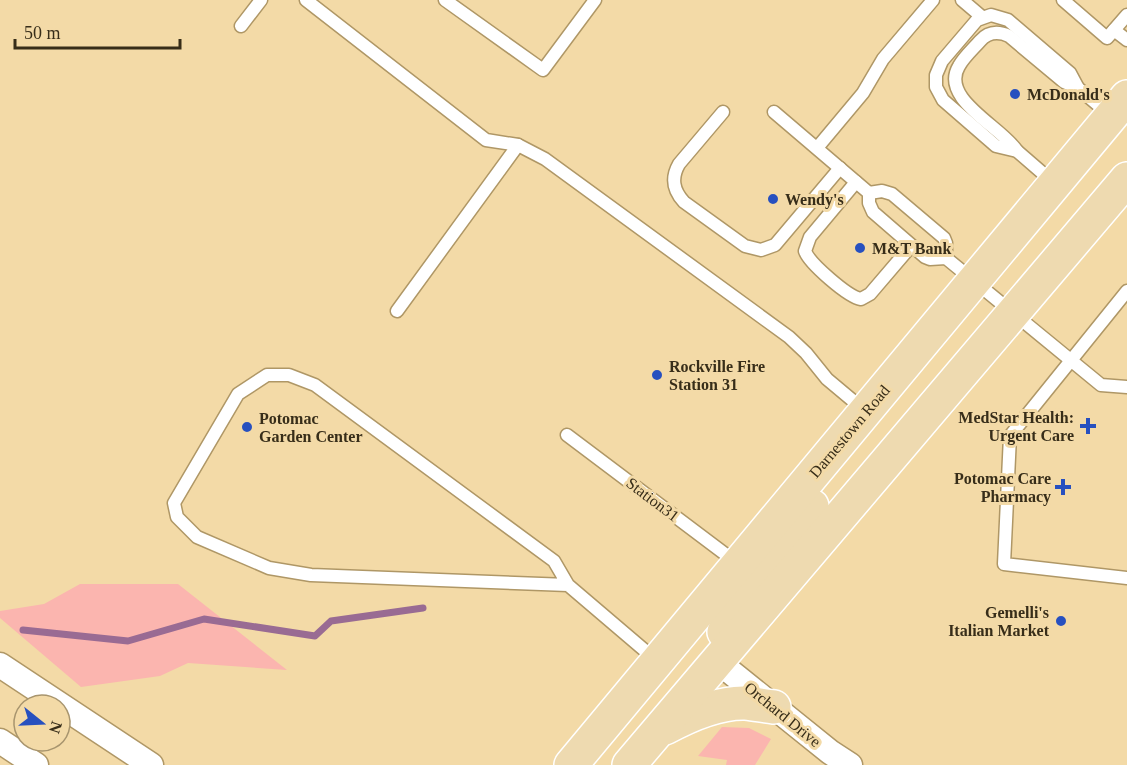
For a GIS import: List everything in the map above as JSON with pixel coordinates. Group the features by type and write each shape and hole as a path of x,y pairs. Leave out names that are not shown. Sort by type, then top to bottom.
{"main road":[{"name":"Darnestown Road","path":"571,765 1119,106"},
{"path":"629,765 1127,179"},
{"path":"717,660 725,627 749,586 786,543 830,482 860,417"},
{"path":"598,765 667,686 694,669 717,660"},
{"path":"656,733 691,714 718,707 744,703 774,707"}],"street":[{"name":"Orchard Drive","path":"717,660 850,765"},
{"path":"0,665 151,765"},
{"path":"0,741 36,765"}],"lane":[{"path":"242,27 261,0"},
{"path":"306,0 486,140 518,145 545,159 768,321 798,345 860,417"},
{"path":"445,0 543,70 595,0"},
{"path":"817,148 863,93 883,59 933,0"},
{"path":"962,0 982,17"},
{"path":"1063,0 1107,38 1127,15"},
{"path":"1017,151 996,146 943,100 936,87 937,70 942,61 982,17 995,15 1008,20 1070,74 1078,88"},
{"path":"1114,30 1127,40"},
{"path":"1055,184 964,102 956,89 957,69 984,37 997,33 1009,36 1064,82 1119,106"},
{"path":"723,112 679,164 674,184 677,194 684,202 745,246 761,250 775,245 840,168"},
{"path":"774,112 869,193 882,191 892,194 944,238 946,258"},
{"path":"397,311 518,145"},
{"path":"856,182 810,237 805,251 811,261 852,296 861,299 870,294 911,246"},
{"path":"869,193 869,203 873,212 928,259 946,258 1101,385 1127,387"},
{"path":"1127,291 1010,436 1004,564 1127,578"},
{"path":"568,585 311,575 269,568 197,537 177,517 174,503 238,394 267,375 289,375 315,385 554,561 568,585 657,661"},
{"name":"Station31","path":"567,435 738,564"}],"shaded area":[{"path":"80,584 178,584 287,670 188,663 160,676 81,687 0,618 0,611 44,604"},
{"path":"722,727 749,728 771,739 755,765 726,765 727,760 698,756"}],"waterway":[{"path":"23,630 128,641 204,619 315,636 331,621 423,608"}],"place":[{"name":"McDonald's","path":"1015,94"},
{"name":"Wendy's","path":"773,199"},
{"name":"M&T Bank","path":"860,248"},
{"name":"Rockville Fire Station 31","path":"657,375"},
{"name":"MedStar Health: Urgent Care","path":"1088,426"},
{"name":"Potomac Garden Center","path":"247,427"},
{"name":"Potomac Care Pharmacy","path":"1063,487"},
{"name":"Gemelli's Italian Market","path":"1061,621"}]}
